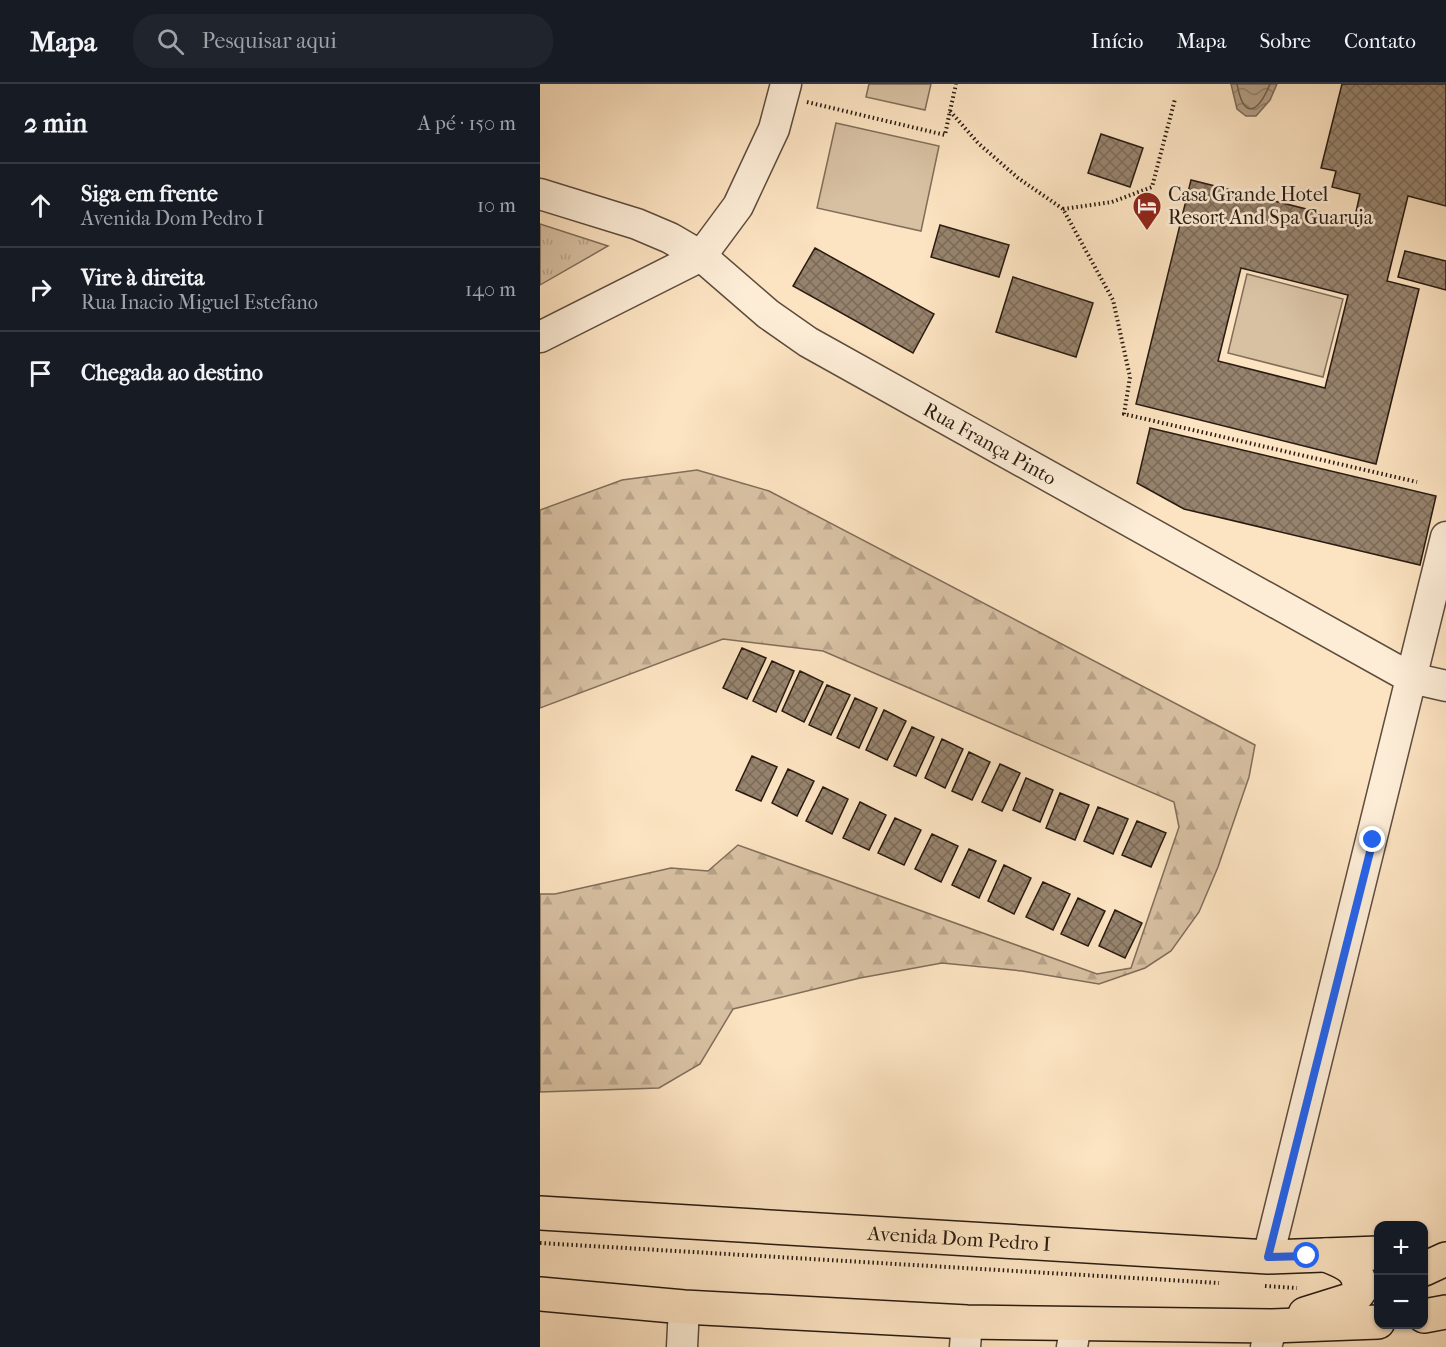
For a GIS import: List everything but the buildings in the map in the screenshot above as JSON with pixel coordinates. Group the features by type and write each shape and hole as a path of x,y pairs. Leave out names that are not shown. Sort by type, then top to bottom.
{"main road":[{"name":"Avenida Dom Pedro I","path":"540,1213 1268,1257 1374,1253"},
{"path":"1428,1248 1446,1246"},
{"path":"1269,1337 1357,1296 1360,1284 1355,1270 1326,1255"},
{"path":"1428,1267 1446,1260"},
{"path":"540,1294 966,1334 1269,1337 1374,1323"},
{"path":"1428,1315 1446,1312"}],"street":[{"path":"540,337 701,256 738,206 774,129 784,90"},
{"name":"Rua França Pinto","path":"540,194 637,224 701,256 768,314 808,342 1411,678 1446,686"},
{"path":"1268,1257 1446,537"},
{"path":"682,1347 684,1307"}],"path":[{"path":"784,90 945,135 956,84"},
{"path":"1063,209 1112,202 1152,187 1175,99"},
{"path":"950,111 978,142 1018,178 1063,209 1113,300 1130,377 1124,414 1417,482"},
{"path":"540,1243 1229,1284"},
{"path":"1252,1285 1300,1288"}],"green space":[{"path":"869,84 931,84 925,110 866,97"},
{"path":"836,123 939,146 921,231 817,208"},
{"path":"540,224 608,246 540,285"},
{"path":"1247,274 1343,299 1323,377 1228,353"},
{"path":"697,470 769,491 1255,745 1249,777 1218,867 1199,912 1171,951 1145,968 1099,984 1022,971 942,963 860,978 733,1009 700,1064 659,1088 540,1092 540,894 555,894 671,868 708,871 738,845 1097,974 1131,968 1179,827 1174,802 823,651 723,639 540,708 540,510 622,480"}],"water":[{"path":"1231,84 1277,84 1270,100 1256,116 1246,116 1237,109"}],"place":[{"name":"Casa Grande Hotel Resort And Spa Guaruja","path":"1147,232"}],"route":[{"path":"1307,1256 1268,1257 1373,840"}]}
